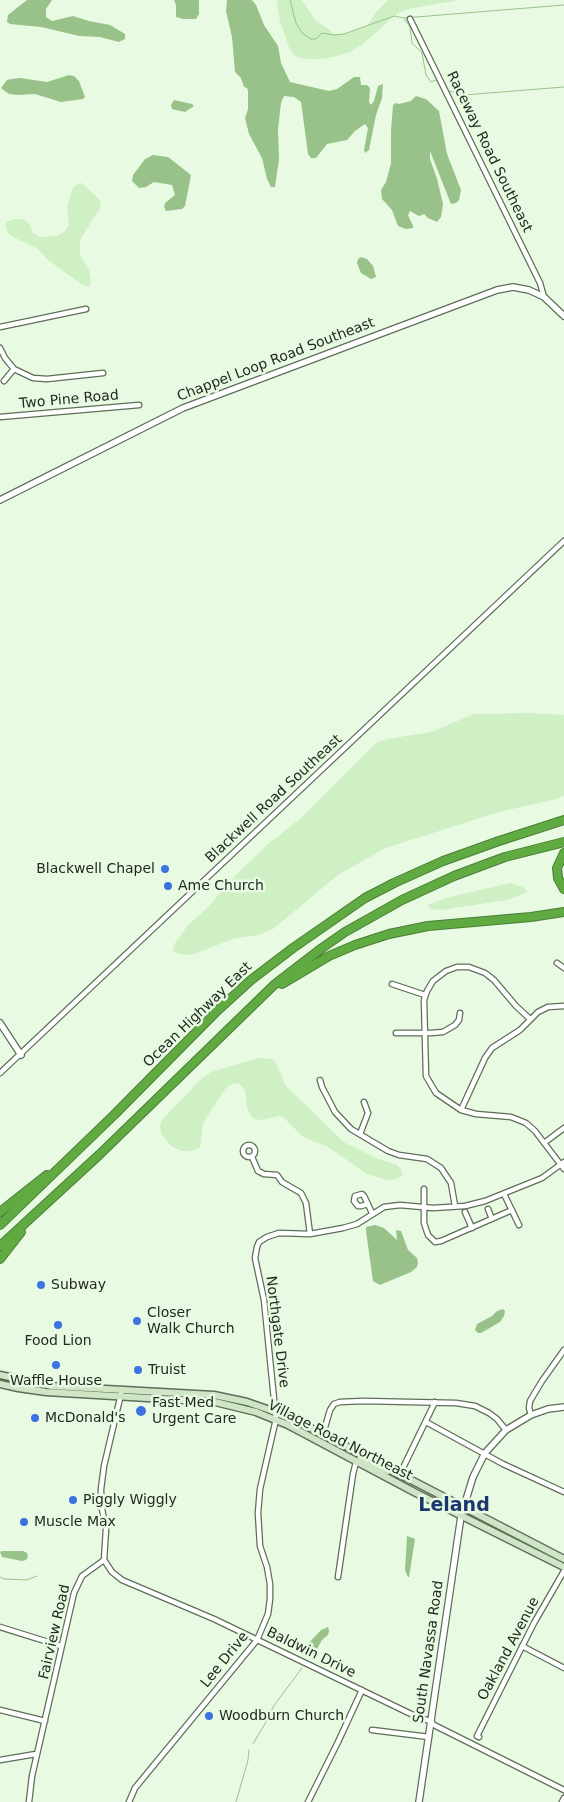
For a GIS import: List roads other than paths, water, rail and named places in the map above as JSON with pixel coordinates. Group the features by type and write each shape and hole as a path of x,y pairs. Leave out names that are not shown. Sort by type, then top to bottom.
{"highway":[{"path":"498,841 564,820"},
{"path":"498,841 564,825"},
{"name":"Ocean Highway East","path":"0,1225 251,980 365,898 443,861 498,841"},
{"path":"0,1259 20,1233 59,1193 244,1013 274,985 322,948 364,920 402,900 479,866 564,842"},
{"path":"564,853 557,868 558,878 564,889"},
{"path":"244,1013 302,971 329,956 374,939 428,926 531,917 564,912"},
{"path":"0,1212 77,1150"},
{"path":"0,1246 59,1193"}],"main road":[{"path":"0,1375 52,1386"},
{"path":"0,1379 27,1386 52,1386"},
{"name":"Village Road Northeast","path":"0,1384 40,1392 121,1394"},
{"name":"Village Road Northeast","path":"52,1386 215,1402 276,1416 323,1434 564,1559"},
{"name":"Village Road Northeast","path":"276,1416 356,1462 564,1567"},
{"path":"356,1462 363,1460 378,1468 403,1475"}],"street":[{"name":"Raceway Road Southeast","path":"410,19 540,283 544,297"},
{"name":"Chappel Loop Road Southeast","path":"0,500 167,416 308,360 497,290 520,288 529,290 544,297 563,313"},
{"path":"0,327 86,309"},
{"path":"0,348 14,369 33,378 47,379 103,373"},
{"path":"4,381 14,369"},
{"name":"Two Pine Road","path":"0,417 139,405"},
{"name":"Blackwell Road Southeast","path":"0,1073 564,541"},
{"path":"557,963 564,968"},
{"path":"530,1019 494,980 485,973 475,968 463,966 446,971 433,982 425,995 425,1066 428,1081 436,1093 461,1110 476,1114 516,1118 531,1127 562,1163 564,1169"},
{"path":"392,984 425,995"},
{"path":"461,1110 489,1052 497,1044 520,1030 543,1009 564,1006"},
{"path":"396,1033 425,1034 442,1032 458,1022 460,1014"},
{"path":"0,1023 20,1055"},
{"path":"320,1080 338,1116 347,1126 388,1151 404,1156 421,1158 437,1164 449,1178 453,1188 455,1206"},
{"path":"360,1134 368,1113 364,1102"},
{"path":"544,1143 564,1128"},
{"path":"252,1157 258,1172 277,1175 282,1182 300,1193 306,1203 310,1234"},
{"name":"Northgate Drive","path":"276,1416 264,1300 255,1258 259,1242 279,1233 310,1234 357,1224 384,1207 400,1204 423,1208 478,1203 542,1178 562,1163"},
{"path":"424,1189 424,1219 430,1238 435,1242 512,1210"},
{"path":"504,1194 519,1225"},
{"path":"368,1204 372,1213"},
{"path":"488,1209 492,1219"},
{"path":"465,1212 472,1228"},
{"path":"531,1415 530,1401 564,1350"},
{"path":"104,1560 106,1529 101,1489 104,1466 121,1394"},
{"path":"403,1475 435,1402"},
{"path":"323,1434 330,1410 337,1403 435,1402 475,1406 493,1416 506,1430"},
{"name":"South Navassa Road","path":"419,1802 461,1516 476,1472 485,1453 506,1430 531,1415 548,1409 564,1407"},
{"name":"Lee Drive","path":"129,1802 135,1788 257,1640 265,1623 270,1599 267,1566 260,1546 259,1505 260,1489 276,1416"},
{"path":"426,1422 564,1492"},
{"path":"338,1577 352,1474 356,1462"},
{"name":"Baldwin Drive","path":"104,1560 112,1572 119,1578 257,1640 432,1723 564,1790"},
{"name":"Fairview Road","path":"29,1802 36,1754 46,1721 78,1582 82,1576 104,1560"},
{"name":"Oakland Avenue","path":"479,1737 477,1736 522,1646 564,1571"},
{"path":"0,1627 62,1646"},
{"path":"522,1646 564,1668"},
{"path":"308,1802 362,1690"},
{"path":"0,1710 46,1721"},
{"path":"372,1730 429,1737"},
{"path":"0,1760 36,1754"},
{"path":"562,1802 564,1798"}],"waterway":[{"path":"290,0 296,23 302,33 311,39 316,39 322,33 344,34 394,16 404,18 564,5"},
{"path":"404,19 410,27 412,43 422,53 426,75 431,82 436,80 439,83"},
{"path":"449,91 464,95 564,87"},
{"path":"0,1577 4,1579 26,1580 37,1576"},
{"path":"253,1744 273,1707 302,1668"},
{"path":"236,1802 249,1750"}],"place":[{"name":"Blackwell Chapel","path":"165,869"},
{"name":"Ame Church","path":"168,886"},
{"name":"Subway","path":"41,1285"},
{"name":"Closer Walk Church","path":"137,1321"},
{"name":"Food Lion","path":"58,1325"},
{"name":"Waffle House","path":"56,1365"},
{"name":"Truist","path":"138,1370"},
{"name":"Fast Med Urgent Care","path":"141,1411"},
{"name":"McDonald's","path":"35,1418"},
{"name":"Piggly Wiggly","path":"73,1500"},
{"name":"Muscle Max","path":"24,1522"},
{"name":"Woodburn Church","path":"209,1716"}],"district":[{"name":"Leland","path":"454,1506"}]}
